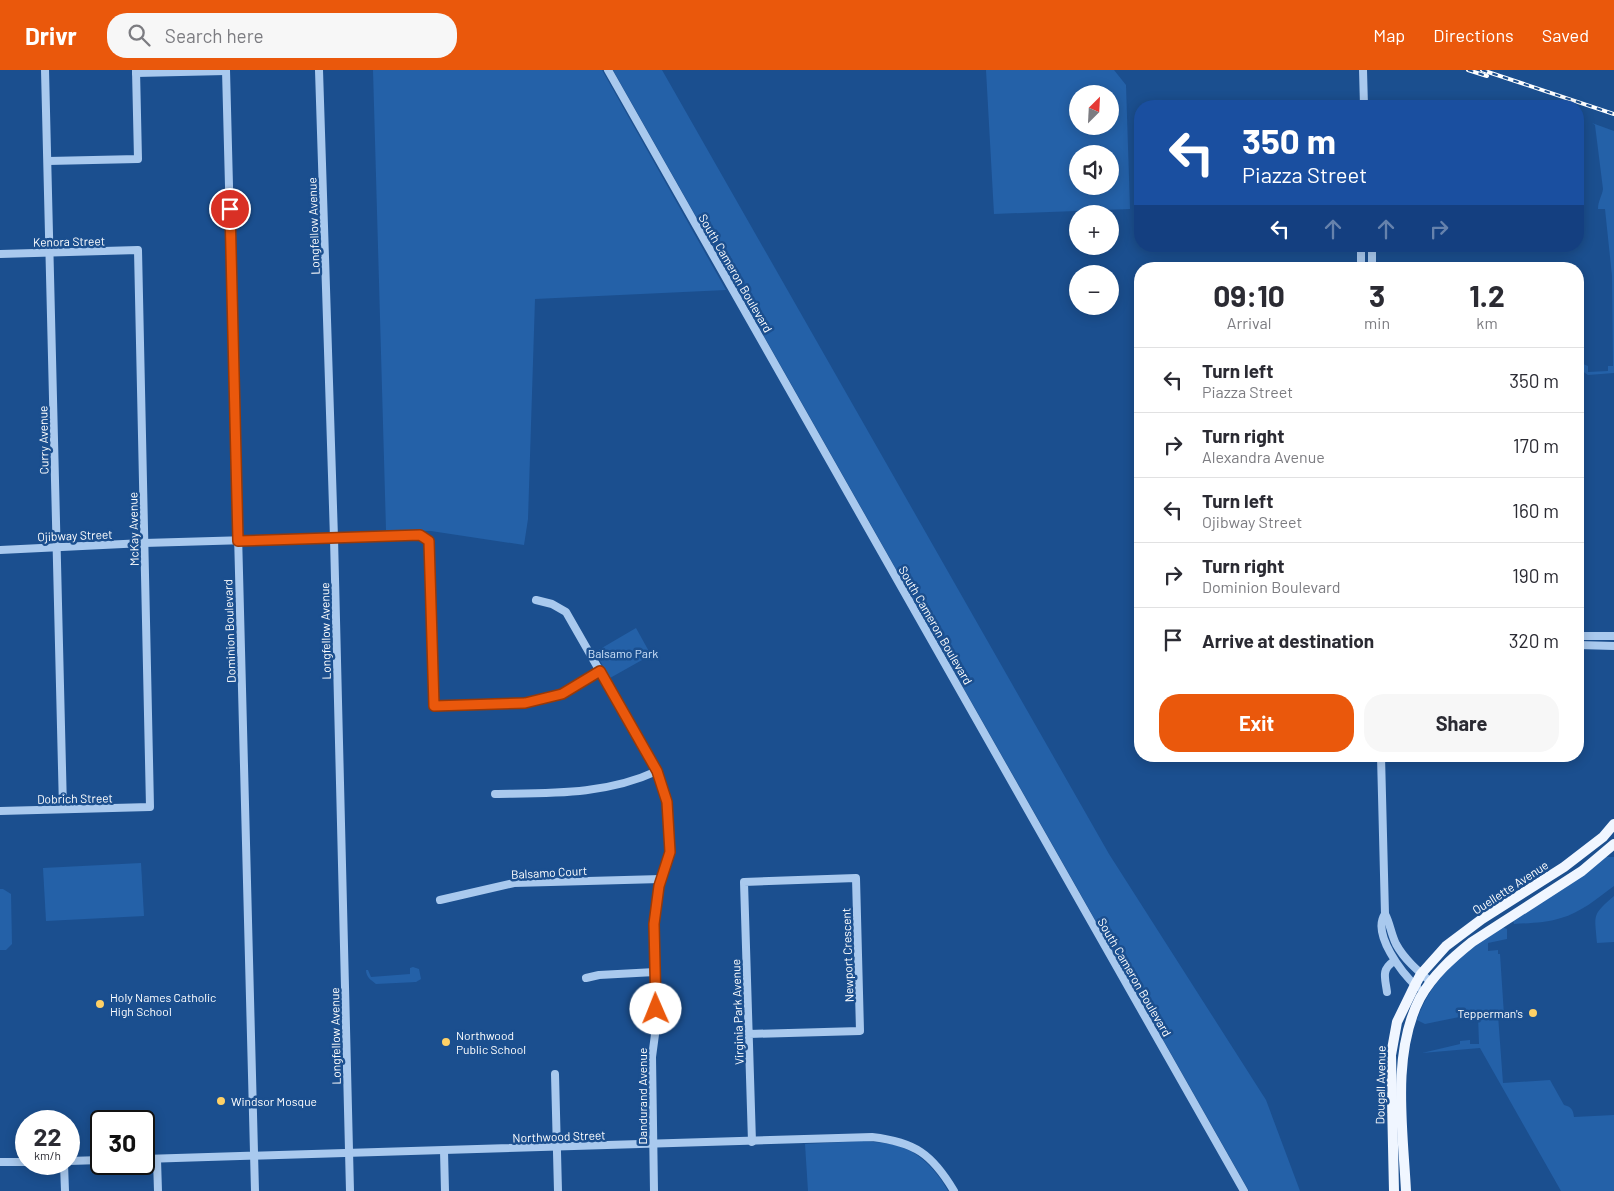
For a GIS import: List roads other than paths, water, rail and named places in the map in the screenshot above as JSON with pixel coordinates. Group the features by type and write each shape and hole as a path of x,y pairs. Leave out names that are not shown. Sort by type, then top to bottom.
{"main road":[{"name":"Ouellette Avenue","path":"1421,974 1446,946 1466,930 1564,867 1603,837 1614,824"},
{"name":"Ouellette Avenue","path":"1431,982 1451,959 1472,942 1582,871 1614,845"},
{"name":"Dougall Avenue","path":"1394,1191 1391,1055 1397,1022 1421,974"},
{"name":"Dougall Avenue","path":"1406,1191 1401,1074 1406,1037 1413,1014 1423,993 1431,982"}],"street":[{"name":"Curry Avenue","path":"46,70 63,809"},
{"path":"48,161 138,159 136,72 226,70"},
{"name":"Dominion Boulevard","path":"226,70 255,1191"},
{"name":"Longfellow Avenue","path":"319,70 334,538 350,1191"},
{"name":"South Cameron Boulevard","path":"608,70 1244,1191"},
{"path":"1363,70 1364,100"},
{"name":"Kenora Street","path":"0,254 138,250"},
{"name":"McKay Avenue","path":"138,250 150,807"},
{"name":"Ojibway Street","path":"0,550 144,543 420,535 429,541 434,706 525,703 562,694 600,671"},
{"name":"Dandurand Avenue","path":"536,600 552,604 566,612 657,771 667,802 670,852 659,886 654,924 656,1028 652,1058 654,1191"},
{"path":"1584,636 1614,636"},
{"path":"1584,645 1614,646"},
{"path":"1381,762 1383,932 1394,961 1423,993"},
{"path":"495,794 572,793 607,788 657,771"},
{"name":"Dobrich Street","path":"0,811 150,807"},
{"path":"1603,837 1614,845"},
{"name":"Newport Crescent","path":"744,882 856,878 857,907 860,1031 749,1034"},
{"name":"Balsamo Court","path":"440,900 514,883 661,879"},
{"name":"Virginia Park Avenue","path":"744,882 752,1142"},
{"path":"1384,914 1388,918 1395,943 1400,952 1431,982"},
{"path":"1387,992 1384,972 1388,965 1394,961"},
{"path":"586,978 599,975 655,972"},
{"path":"555,1074 558,1191"},
{"name":"Northwood Street","path":"157,1159 872,1137 894,1140 912,1146 927,1156 942,1171 954,1191"},
{"path":"444,1151 445,1191"},
{"path":"157,1159 158,1191"},
{"path":"0,1162 15,1162"},
{"path":"64,1175 65,1191"}],"railway":[{"path":"1468,70 1487,76"},
{"path":"1482,70 1572,100"},
{"path":"1584,104 1614,114"}],"place":[{"name":"Holy Names Catholic High School","path":"100,1004"},
{"name":"Tepperman's","path":"1533,1013"},
{"name":"Northwood Public School","path":"446,1042"},
{"name":"Windsor Mosque","path":"221,1101"}],"park label":[{"name":"Balsamo Park","path":"623,653"}]}
